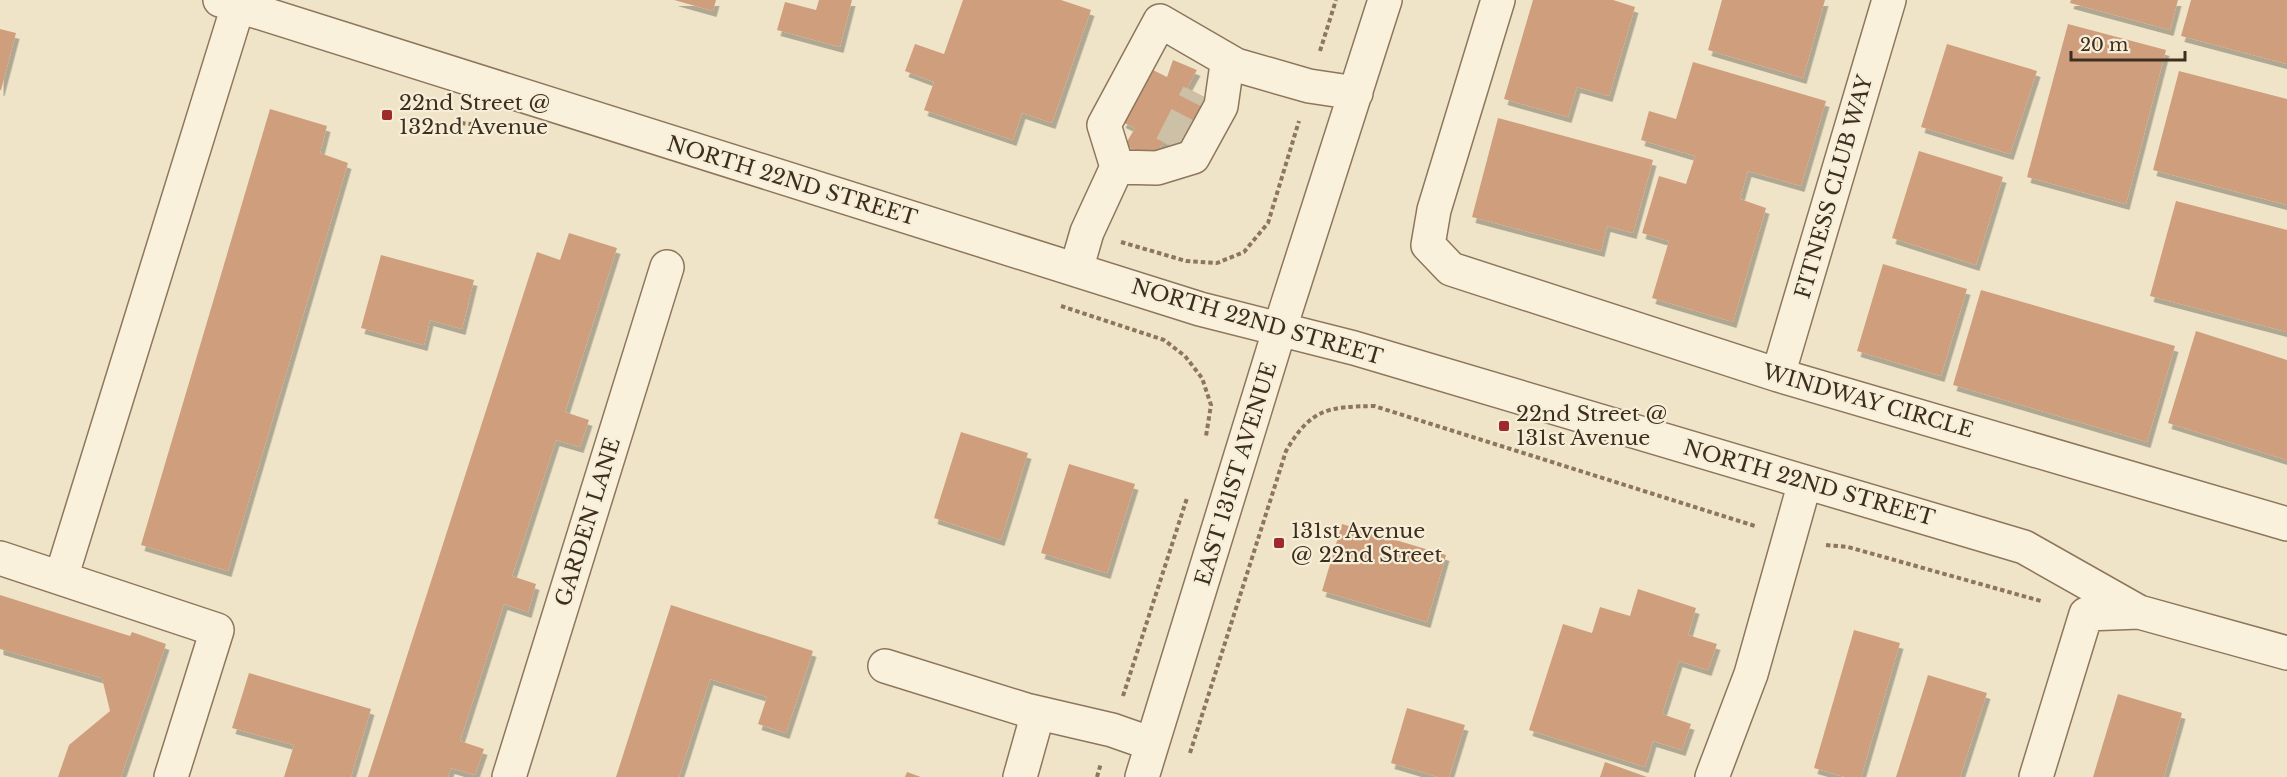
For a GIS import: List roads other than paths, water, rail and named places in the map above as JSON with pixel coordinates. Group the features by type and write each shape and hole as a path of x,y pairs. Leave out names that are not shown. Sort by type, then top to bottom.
{"street":[{"name":"EAST 131ST AVENUE","path":"1142,777 1280,328 1385,0"},
{"name":"WINDWAY CIRCLE","path":"1498,0 1434,210 1428,245 1451,270 1778,375 2287,524"},
{"name":"FITNESS CLUB WAY","path":"1778,375 1889,0"},
{"path":"61,578 229,3"},
{"name":"NORTH 22ND STREET","path":"229,3 1200,309 1280,328 2024,547 2139,612 2287,653"},
{"path":"1076,270 1088,232 1117,167 1104,125 1160,21 1231,68 1310,86 1356,93"},
{"path":"1197,94 1231,68"},
{"path":"1117,167 1164,157 1193,157 1221,106 1231,68"},
{"name":"GARDEN LANE","path":"509,777 667,267"},
{"path":"1712,777 1751,674 1805,482"},
{"path":"0,558 217,630 171,777"},
{"path":"2036,777 2086,614 2139,612"},
{"path":"885,666 1038,713 1112,730 1152,744"},
{"path":"1020,777 1038,713"}],"tunnel":[{"path":"1171,146 1198,94"}],"place":[{"name":"22nd Street @ 132nd Avenue","path":"387,115"},
{"name":"22nd Street @ 131st Avenue","path":"1504,426"},
{"name":"131st Avenue @ 22nd Street","path":"1279,543"}]}
